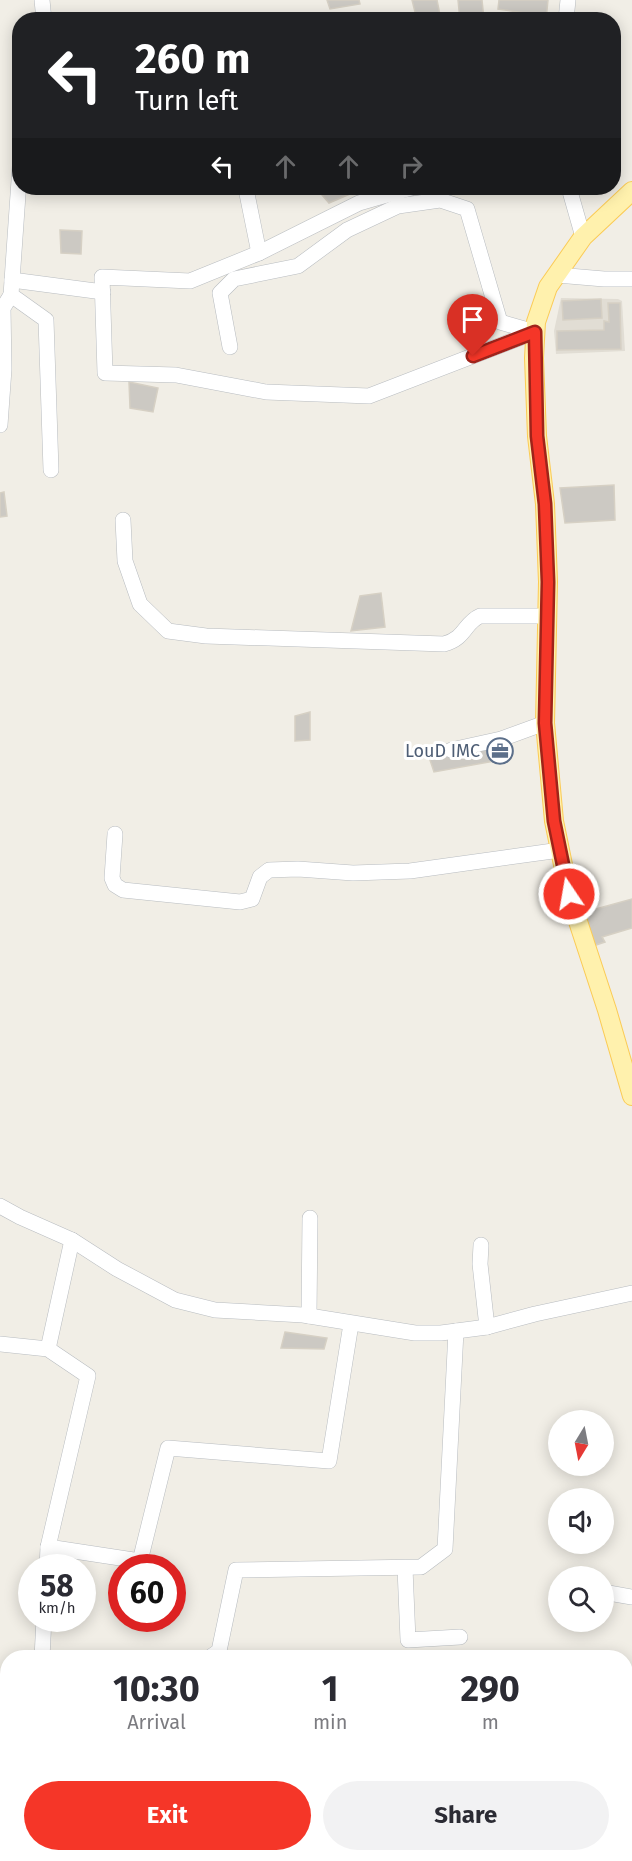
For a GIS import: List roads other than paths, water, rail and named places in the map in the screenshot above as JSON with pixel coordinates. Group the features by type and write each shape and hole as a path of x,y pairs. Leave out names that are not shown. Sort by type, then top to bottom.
{"main road":[{"path":"632,191 583,237 548,286 535,332 537,436 545,504 548,582 545,723 554,821 569,894 632,1096"}],"street":[{"path":"0,425 4,369 3,308 11,288 18,195"},
{"path":"247,195 259,253"},
{"path":"387,195 359,203 259,253 190,281 102,277 105,373 176,375 266,392 369,396 535,332"},
{"path":"571,195 583,237"},
{"path":"230,347 220,293 234,279 298,266 346,230 398,206 440,200 467,209 500,322 535,332"},
{"path":"557,275 632,279"},
{"path":"11,288 103,292"},
{"path":"11,288 46,320 51,470"},
{"path":"123,520 125,561 140,604 168,631 206,636 444,644 457,641 474,618 480,616 547,615"},
{"path":"451,750 501,739 545,723"},
{"path":"115,834 112,878 115,885 123,890 240,902 252,899 260,877 269,870 298,869 353,873 410,871 560,850"},
{"path":"0,1206 72,1240 117,1269 175,1300 215,1310 309,1316 416,1333 441,1334 487,1327 632,1293"},
{"path":"309,1316 310,1218"},
{"path":"48,1349 72,1240"},
{"path":"481,1245 480,1264 487,1327"},
{"path":"48,1547 140,1561 168,1448 329,1461 351,1324"},
{"path":"219,1650 236,1570 421,1568 445,1549 456,1331"},
{"path":"0,1344 48,1349 88,1376 48,1554"},
{"path":"405,1568 408,1640 460,1637"},
{"path":"614,1594 632,1597"},
{"path":"42,1650 43,1632"}],"place":[{"name":"LouD IMC","path":"500,751"}]}
